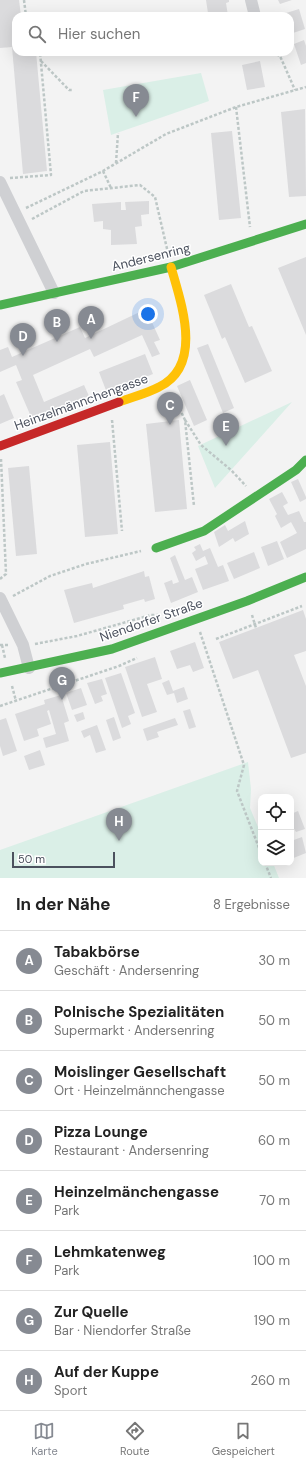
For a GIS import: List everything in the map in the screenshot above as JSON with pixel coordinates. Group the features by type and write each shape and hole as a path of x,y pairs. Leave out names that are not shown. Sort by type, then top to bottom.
{"street":[{"path":"251,0 254,12"},
{"path":"4,180 18,219 54,293"},
{"name":"Andersenring","path":"0,305 172,267 306,224"},
{"name":"Heinzelmännchengasse","path":"0,445 160,387 176,372 184,358 187,346 187,334 172,267"},
{"path":"156,548 204,531 296,470 306,460"},
{"name":"Niendorfer Straße","path":"0,673 112,649 195,620 306,577"},
{"path":"1,599 23,645 29,668"}],"path":[{"path":"24,0 26,12"},
{"path":"4,180 51,175 40,56"},
{"path":"280,56 295,90"},
{"path":"41,61 69,90 73,90"},
{"path":"18,219 166,134 236,107 306,87"},
{"path":"236,107 252,241"},
{"path":"116,163 118,133"},
{"path":"102,171 111,188"},
{"path":"18,219 84,191 140,185 155,197 172,267"},
{"path":"166,382 184,420 201,445 231,470 257,496"},
{"path":"108,406 111,414 122,531"},
{"path":"184,420 194,506"},
{"path":"0,445 6,574 0,579"},
{"path":"1,599 18,594 50,576 86,564 156,548"},
{"path":"216,639 256,626 302,606"},
{"path":"250,610 256,626"},
{"path":"23,645 77,636 151,615 162,616"},
{"path":"195,620 244,765 237,792 258,845"},
{"path":"266,866 271,878"}],"green space":[{"path":"201,73 209,101 111,135 103,90"},
{"path":"292,402 215,488 198,446"},
{"path":"248,762 251,789 250,808 258,827 258,866 274,866 279,878 0,878 0,850"}],"building":[{"path":"0,0 19,0 20,12 12,12 12,47 0,48"},
{"path":"206,0 229,0 229,2 226,3 227,12 208,12"},
{"path":"278,0 292,0 280,4"},
{"path":"299,9 305,29 294,33 294,12 289,12"},
{"path":"304,40 306,46 306,63 301,65 294,44"},
{"path":"13,56 36,56 47,171 23,174"},
{"path":"260,61 265,87 247,90 242,65"},
{"path":"305,109 306,196 289,197 281,112"},
{"path":"232,131 241,218 219,220 211,133"},
{"path":"149,201 149,214 141,215 142,226 135,227 137,244 111,245 111,230 103,229 103,221 94,222 92,204 121,202 121,210 126,210 125,202"},
{"path":"306,257 306,335 278,268"},
{"path":"231,284 249,327 252,326 272,371 245,383 225,337 222,339 204,295"},
{"path":"146,309 160,340 154,342 160,354 152,357 142,335 94,357 90,349 33,375 44,402 84,385 89,396 32,419 16,382 22,380 16,365 0,372 0,350 8,347 12,357 80,327 85,338"},
{"path":"208,344 234,408 223,413 197,348"},
{"path":"145,354 153,374 107,393 99,372"},
{"path":"190,380 207,420 194,426 177,386"},
{"path":"4,394 14,418 0,424 0,396"},
{"path":"179,420 187,509 155,512 146,424"},
{"path":"110,442 118,534 85,537 77,445"},
{"path":"29,466 37,554 16,556 8,468"},
{"path":"298,479 306,497 306,499 300,502 291,482"},
{"path":"282,492 288,503 283,506 288,515 299,511 304,522 306,522 306,549 287,558 280,542 297,533 291,522 281,528 275,516 277,514 269,499"},
{"path":"245,521 249,534 235,542 233,538 219,547 214,532 225,525 228,531"},
{"path":"277,541 284,559 268,566 261,547"},
{"path":"200,544 203,551 210,548 218,567 223,565 229,581 203,590 195,569 208,564 205,556 196,561 192,553 196,550 194,547"},
{"path":"254,552 260,568 234,579 227,563"},
{"path":"175,555 185,580 192,577 198,592 171,603 164,583 172,580 173,584 179,582 170,558"},
{"path":"144,571 145,577 149,576 155,599 145,602 144,599 123,605 124,609 74,623 64,590 92,583 93,588"},
{"path":"303,610 306,619 306,651 294,655 306,686 306,753 291,758 258,670 233,679 219,642"},
{"path":"195,642 204,668 193,672 190,665 177,669 170,651"},
{"path":"155,657 162,679 147,684 157,712 142,717 125,667"},
{"path":"121,673 135,713 128,716 131,724 122,728 105,678"},
{"path":"102,679 107,694 101,696 103,701 95,704 87,683"},
{"path":"169,680 173,691 184,687 188,699 177,703 174,693 167,695 162,683"},
{"path":"81,688 87,705 72,710 66,693"},
{"path":"61,695 69,721 64,723 69,741 46,748 43,738 56,734 49,710 47,711 51,724 37,729 39,736 24,741 15,714 45,704 44,700"},
{"path":"190,709 196,727 189,729 183,711"},
{"path":"83,712 85,719 77,722 74,715"},
{"path":"114,717 121,738 113,741 106,720"},
{"path":"6,718 17,751 3,756 0,746 0,720"},
{"path":"175,718 178,725 157,732 159,737 147,741 143,729"},
{"path":"97,725 106,750 96,753 90,735 84,738 81,731"},
{"path":"40,750 45,765 29,770 24,756"},
{"path":"298,811 305,829 296,832 294,829 294,813"},
{"path":"302,837 306,853 294,858 294,840"}],"traffic: fast":[{"path":"0,305 171,267 306,224"},
{"path":"156,548 204,531 296,470 306,460"},
{"path":"0,673 112,649 247,601 306,577"}],"traffic: slow":[{"path":"119,402 144,394 159,387 173,377 181,364 185,349 186,332 180,298 171,267"}],"traffic: jam":[{"path":"0,446 119,402"}],"place":[{"name":"Lehmkatenweg","path":"136,117"},
{"name":"Tabakbörse","path":"91,339"},
{"name":"Polnische Spezialitäten","path":"57,342"},
{"name":"Pizza Lounge","path":"23,356"},
{"name":"Moislinger Gesellschaft","path":"170,425"},
{"name":"Heinzelmänchengasse","path":"226,446"},
{"name":"Zur Quelle","path":"62,700"},
{"name":"Auf der Kuppe","path":"119,841"}]}
